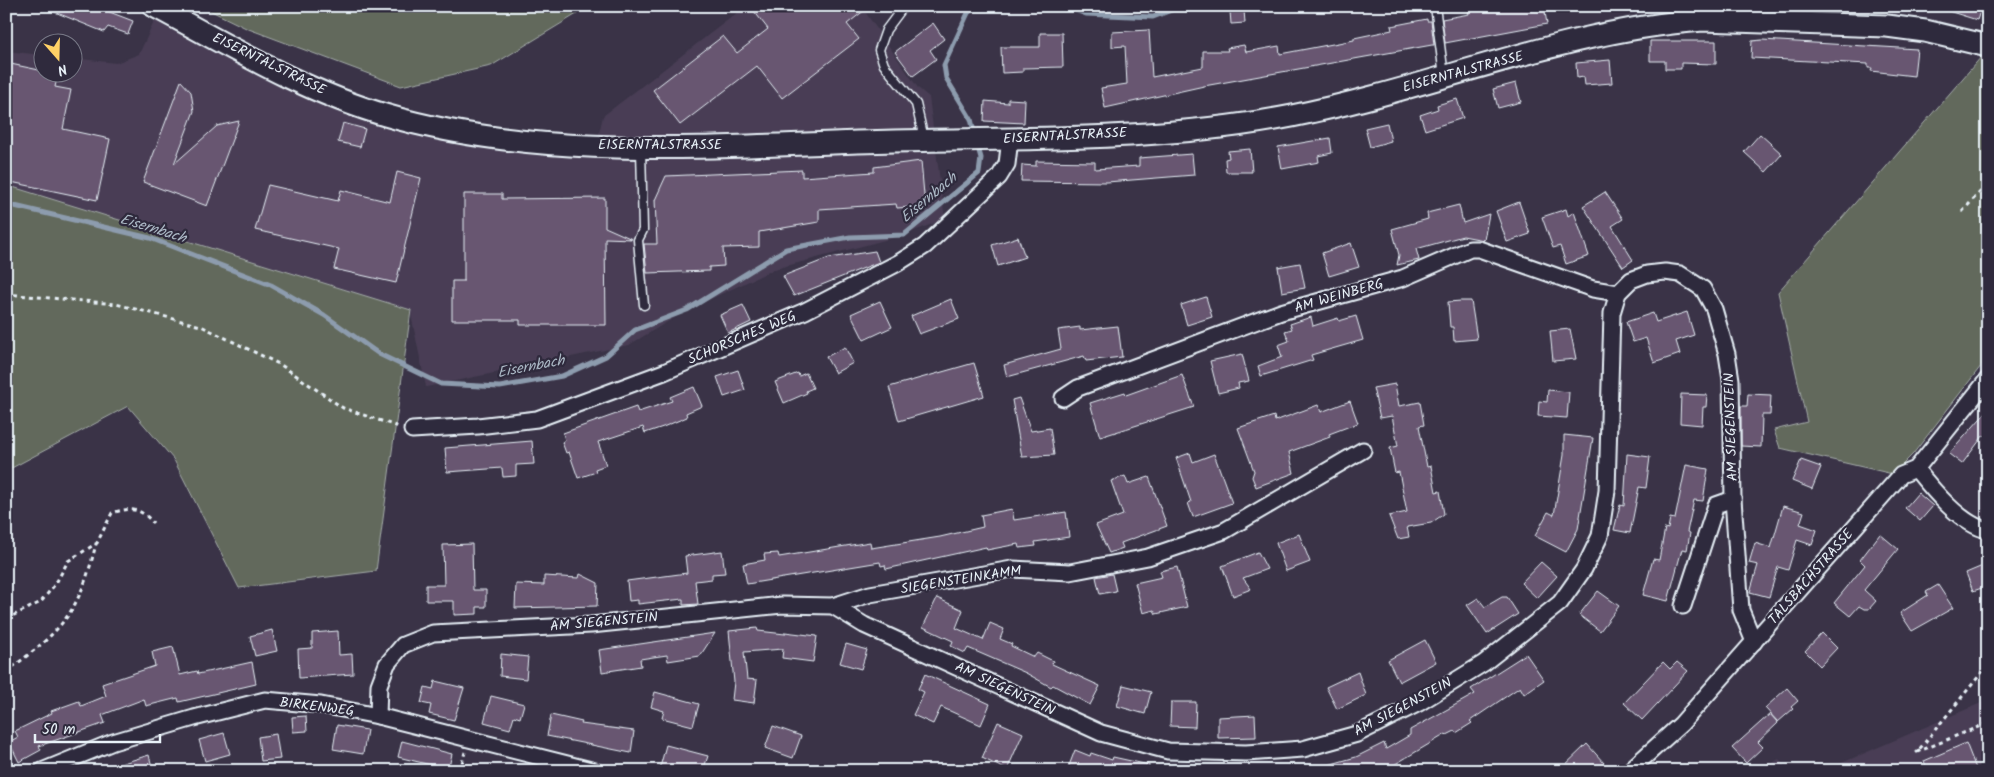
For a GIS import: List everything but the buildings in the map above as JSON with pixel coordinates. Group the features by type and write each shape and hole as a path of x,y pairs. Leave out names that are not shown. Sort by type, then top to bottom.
{"main road":[{"name":"EISERNTALSTRASSE","path":"154,6 268,67 318,90 384,115 448,130 510,140 570,145 641,147 1010,139 1206,128 1263,121 1350,103 1613,31 1703,13 1887,26 1925,31 1988,46"}],"street":[{"name":"SCHORSCHES WEG","path":"412,430 478,426 537,419 664,372 805,311 891,267 925,246 999,177 1007,164 1010,139"},
{"name":"AM WEINBERG","path":"1063,398 1078,388 1281,312 1403,278 1470,249 1479,249 1593,289 1618,293"},
{"name":"AM SIEGENSTEIN","path":"378,716 379,685 387,664 403,645 433,633 591,625 782,605 833,606 864,625 1100,733 1168,751 1246,753 1303,749 1357,734 1419,703 1484,663 1560,603 1584,568 1600,536 1606,491 1612,314 1618,293 1632,280 1647,274 1664,272 1680,274 1703,289 1714,309 1727,354 1731,380 1733,499 1741,610 1754,642"},
{"name":"TALSBACHSTRASSE","path":"1629,771 1681,724 1901,476 1916,469 1988,379"},
{"name":"SIEGENSTEINKAMM","path":"833,606 870,594 1012,569 1070,572 1148,557 1224,531 1363,450"},
{"path":"1916,469 1932,488 1970,524 1988,530"},
{"name":"AM SIEGENSTEIN","path":"1683,606 1716,505 1733,499"},
{"name":"BIRKENWEG","path":"42,771 113,742 264,700 321,704 378,716 595,771"}],"lane":[{"path":"904,6 886,30 879,50 884,65 916,104 925,141"},
{"path":"1435,6 1444,78"},
{"path":"641,147 643,230 638,240 644,305"}],"path":[{"path":"1962,212 1988,183"},
{"path":"6,294 116,304 201,326 281,365 343,408 392,426 412,430"},
{"path":"6,672 65,623 78,602 90,569 96,543 112,513 126,508 138,510 153,523"},
{"path":"6,619 41,602 56,583 68,561 96,543"},
{"path":"1988,665 1917,752 1988,723"}],"shaded area":[{"path":"746,6 861,6 918,88 929,97 945,219 904,235 775,269 687,310 629,345 426,387 410,310 6,185 6,51 32,54 32,82 82,82 82,59 116,63 139,54 155,20 310,98 368,119 460,145 593,159 603,116"},
{"path":"1988,700 1988,771 1823,771"},
{"path":"1779,759 1788,771 1760,771"}],"green space":[{"path":"201,6 590,6 491,66 401,86 246,28"},
{"path":"1982,56 1988,59 1988,357 1913,454 1893,474 1780,448 1774,430 1807,422 1778,292"},
{"path":"6,185 411,310 376,571 239,588 174,460 128,406 6,471"}],"waterway":[{"name":"Eisernbach","path":"975,6 968,13 944,65 946,78 971,119 975,136"},
{"name":"Eisernbach","path":"1064,6 1086,14 1153,17 1182,6"},
{"name":"Eisernbach","path":"6,204 150,238 271,285 324,315 379,354 441,384 500,387 562,376 606,356 635,330 687,310 786,249 850,237 904,235 979,173 981,158 977,144"}]}
